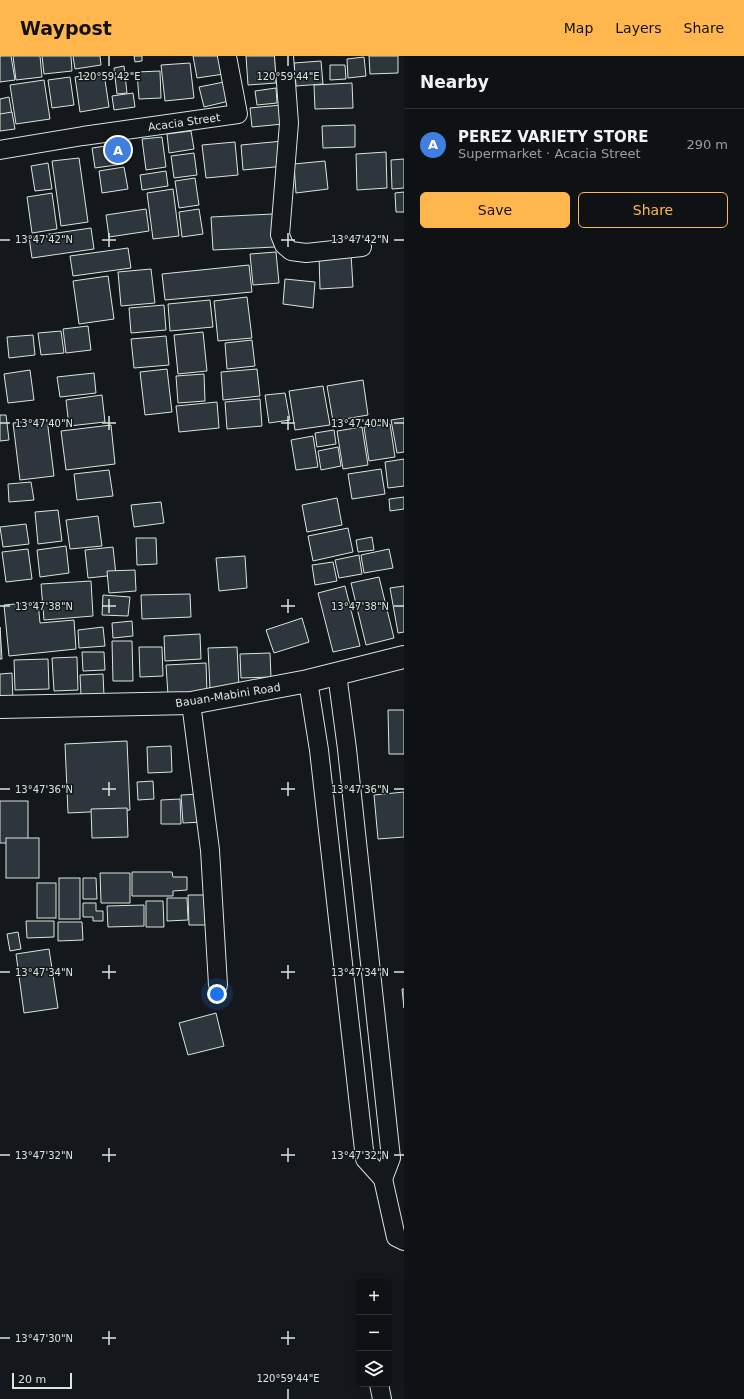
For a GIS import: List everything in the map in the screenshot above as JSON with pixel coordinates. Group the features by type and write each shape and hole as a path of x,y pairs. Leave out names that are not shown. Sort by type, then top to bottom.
{"main road":[{"name":"Bauan-Mabini Road","path":"0,707 191,703 308,682 404,657"}],"street":[{"name":"Acacia Street","path":"0,150 83,136 238,114 227,56"},
{"path":"284,56 289,123 280,235 284,245 291,252 306,253 362,247"},
{"path":"337,674 347,749 391,1158 383,1179"},
{"path":"308,682 319,750 365,1159 383,1179 396,1237 404,1241"},
{"path":"191,703 210,850 218,985"},
{"path":"380,1387 382,1399"}],"building":[{"path":"0,56 11,56 15,80 0,82"},
{"path":"13,56 40,56 42,77 16,80"},
{"path":"42,56 71,56 72,71 44,74"},
{"path":"73,56 100,56 101,65 75,69"},
{"path":"134,56 142,56 142,61 135,62"},
{"path":"193,56 221,56 224,74 197,78"},
{"path":"246,56 275,56 276,83 248,85"},
{"path":"369,56 398,56 398,73 370,74"},
{"path":"364,57 366,76 348,78 347,59"},
{"path":"321,61 323,84 296,86 294,63"},
{"path":"190,63 194,98 165,101 161,65"},
{"path":"330,65 345,65 346,79 330,80"},
{"path":"124,66 127,93 117,94 114,68"},
{"path":"160,71 161,98 139,99 137,72"},
{"path":"104,73 109,107 80,112 75,77"},
{"path":"70,77 74,105 52,108 48,80"},
{"path":"44,80 50,119 16,124 10,85"},
{"path":"224,82 229,101 204,107 199,87"},
{"path":"352,83 353,108 315,109 314,85"},
{"path":"276,88 277,103 257,105 255,91"},
{"path":"133,93 135,107 114,110 112,96"},
{"path":"9,97 13,120 0,122 0,99"},
{"path":"281,105 283,124 252,127 250,108"},
{"path":"12,112 15,129 0,131 0,114"},
{"path":"355,125 355,147 323,148 322,126"},
{"path":"191,131 194,149 169,153 167,134"},
{"path":"162,137 166,167 146,170 142,139"},
{"path":"283,141 285,166 243,170 241,145"},
{"path":"235,142 238,175 206,178 202,145"},
{"path":"120,144 123,164 95,168 92,148"},
{"path":"386,152 387,188 357,190 356,154"},
{"path":"194,153 197,175 174,178 171,156"},
{"path":"79,158 88,222 61,226 52,161"},
{"path":"404,159 404,188 392,189 391,160"},
{"path":"325,161 328,189 296,193 294,164"},
{"path":"48,163 52,189 35,191 31,166"},
{"path":"124,167 128,189 102,193 99,171"},
{"path":"166,171 168,186 142,190 140,175"},
{"path":"195,178 199,205 179,208 175,181"},
{"path":"173,189 179,236 153,239 147,193"},
{"path":"404,192 404,212 396,212 395,193"},
{"path":"52,193 57,229 32,233 27,197"},
{"path":"146,209 149,231 109,237 106,215"},
{"path":"199,209 203,234 182,237 179,212"},
{"path":"273,214 275,247 213,250 211,217"},
{"path":"91,228 94,249 32,258 29,237"},
{"path":"128,248 131,268 73,276 70,256"},
{"path":"276,252 279,283 253,285 250,254"},
{"path":"351,254 353,287 320,289 319,256"},
{"path":"249,265 252,292 165,300 162,274"},
{"path":"151,269 155,303 121,306 118,272"},
{"path":"108,276 114,319 79,324 73,281"},
{"path":"285,279 315,282 313,308 283,304"},
{"path":"247,297 252,338 218,341 214,301"},
{"path":"210,300 213,327 170,331 168,304"},
{"path":"164,305 166,330 131,333 129,308"},
{"path":"88,326 91,350 66,353 63,329"},
{"path":"61,331 64,353 41,355 38,333"},
{"path":"203,332 207,371 178,374 174,335"},
{"path":"33,335 35,355 9,358 7,337"},
{"path":"166,336 169,365 134,368 131,339"},
{"path":"252,340 255,366 227,369 225,343"},
{"path":"167,369 172,412 145,415 140,372"},
{"path":"257,369 260,396 223,400 221,372"},
{"path":"30,370 34,400 8,403 4,374"},
{"path":"94,373 96,393 60,397 57,377"},
{"path":"204,374 205,401 178,403 176,376"},
{"path":"363,380 368,415 333,421 327,386"},
{"path":"323,386 330,425 295,430 289,391"},
{"path":"285,393 290,420 269,423 265,395"},
{"path":"102,395 105,422 69,426 66,400"},
{"path":"260,399 262,426 227,429 225,402"},
{"path":"217,402 219,428 179,432 176,406"},
{"path":"0,415 6,415 9,440 0,441"},
{"path":"404,418 404,452 397,453 391,420"},
{"path":"47,419 54,476 20,480 13,423"},
{"path":"390,424 395,457 369,461 364,427"},
{"path":"111,425 115,464 66,470 61,431"},
{"path":"362,427 368,465 343,469 337,431"},
{"path":"334,430 336,444 317,447 315,433"},
{"path":"313,436 318,467 296,470 291,440"},
{"path":"338,447 341,466 321,470 318,451"},
{"path":"404,459 404,486 388,488 385,462"},
{"path":"381,469 385,494 352,499 348,474"},
{"path":"109,470 113,496 77,500 74,474"},
{"path":"31,482 34,500 9,502 8,484"},
{"path":"404,497 404,509 390,511 389,499"},
{"path":"337,498 342,525 307,532 302,505"},
{"path":"161,502 164,523 134,527 131,505"},
{"path":"58,510 62,541 38,544 35,512"},
{"path":"98,516 102,546 70,549 66,520"},
{"path":"26,524 29,544 3,547 0,527"},
{"path":"348,528 353,552 313,561 308,536"},
{"path":"372,537 374,550 358,552 356,540"},
{"path":"136,538 156,538 157,564 137,565"},
{"path":"66,546 69,573 40,577 37,550"},
{"path":"113,547 116,575 88,578 85,550"},
{"path":"28,549 32,579 6,582 2,552"},
{"path":"389,549 393,568 364,573 361,555"},
{"path":"359,555 362,574 339,578 335,560"},
{"path":"245,556 247,588 219,591 216,558"},
{"path":"333,562 337,581 315,585 312,565"},
{"path":"135,570 136,591 109,593 107,571"},
{"path":"379,577 394,638 366,645 351,583"},
{"path":"91,581 93,616 44,620 41,584"},
{"path":"345,586 360,646 333,652 318,593"},
{"path":"404,586 404,632 398,633 390,588"},
{"path":"190,594 191,617 142,619 141,595"},
{"path":"103,595 130,597 128,616 102,615"},
{"path":"38,602 40,623 74,620 76,649 9,656 4,605"},
{"path":"302,618 309,642 274,653 266,630"},
{"path":"132,621 133,636 113,638 112,623"},
{"path":"0,627 2,659 0,659"},
{"path":"103,627 105,646 79,648 78,630"},
{"path":"200,634 201,659 165,661 164,636"},
{"path":"112,641 132,641 133,681 113,681"},
{"path":"139,647 162,647 163,676 140,677"},
{"path":"237,647 239,687 210,688 208,648"},
{"path":"82,652 104,652 105,670 83,671"},
{"path":"270,653 271,677 241,678 240,654"},
{"path":"77,657 78,690 54,691 52,658"},
{"path":"48,659 49,689 15,690 14,660"},
{"path":"206,663 207,693 168,695 166,665"},
{"path":"12,673 13,701 0,701 0,674"},
{"path":"103,674 104,696 81,696 80,675"},
{"path":"388,710 404,710 404,754 389,754"},
{"path":"127,741 130,810 68,813 65,744"},
{"path":"171,746 172,772 148,773 147,747"},
{"path":"153,781 154,799 138,800 137,782"},
{"path":"404,792 404,837 378,839 374,795"},
{"path":"201,794 204,822 183,823 181,795"},
{"path":"180,799 181,824 161,824 161,800"},
{"path":"0,801 28,801 28,843 0,843"},
{"path":"127,808 128,837 92,838 91,809"},
{"path":"6,838 39,838 39,878 6,878"},
{"path":"132,872 172,872 173,877 187,877 187,890 173,891 173,896 132,896"},
{"path":"100,873 130,873 130,903 101,903"},
{"path":"59,878 80,878 80,919 59,919"},
{"path":"83,878 96,878 97,899 83,899"},
{"path":"37,883 56,883 56,918 37,918"},
{"path":"188,895 212,895 212,925 189,925"},
{"path":"167,898 187,898 188,920 167,921"},
{"path":"146,901 163,901 164,927 146,927"},
{"path":"83,903 96,903 96,911 103,911 103,921 93,921 93,917 83,917"},
{"path":"144,905 144,926 108,927 107,906"},
{"path":"26,921 54,921 54,937 27,938"},
{"path":"58,922 82,922 83,940 58,941"},
{"path":"18,932 21,949 10,951 7,934"},
{"path":"49,949 58,1008 24,1013 16,954"},
{"path":"402,989 404,989 404,1008"},
{"path":"216,1013 224,1046 188,1055 179,1023"}],"place":[{"name":"PEREZ VARIETY STORE","path":"118,150"}]}
